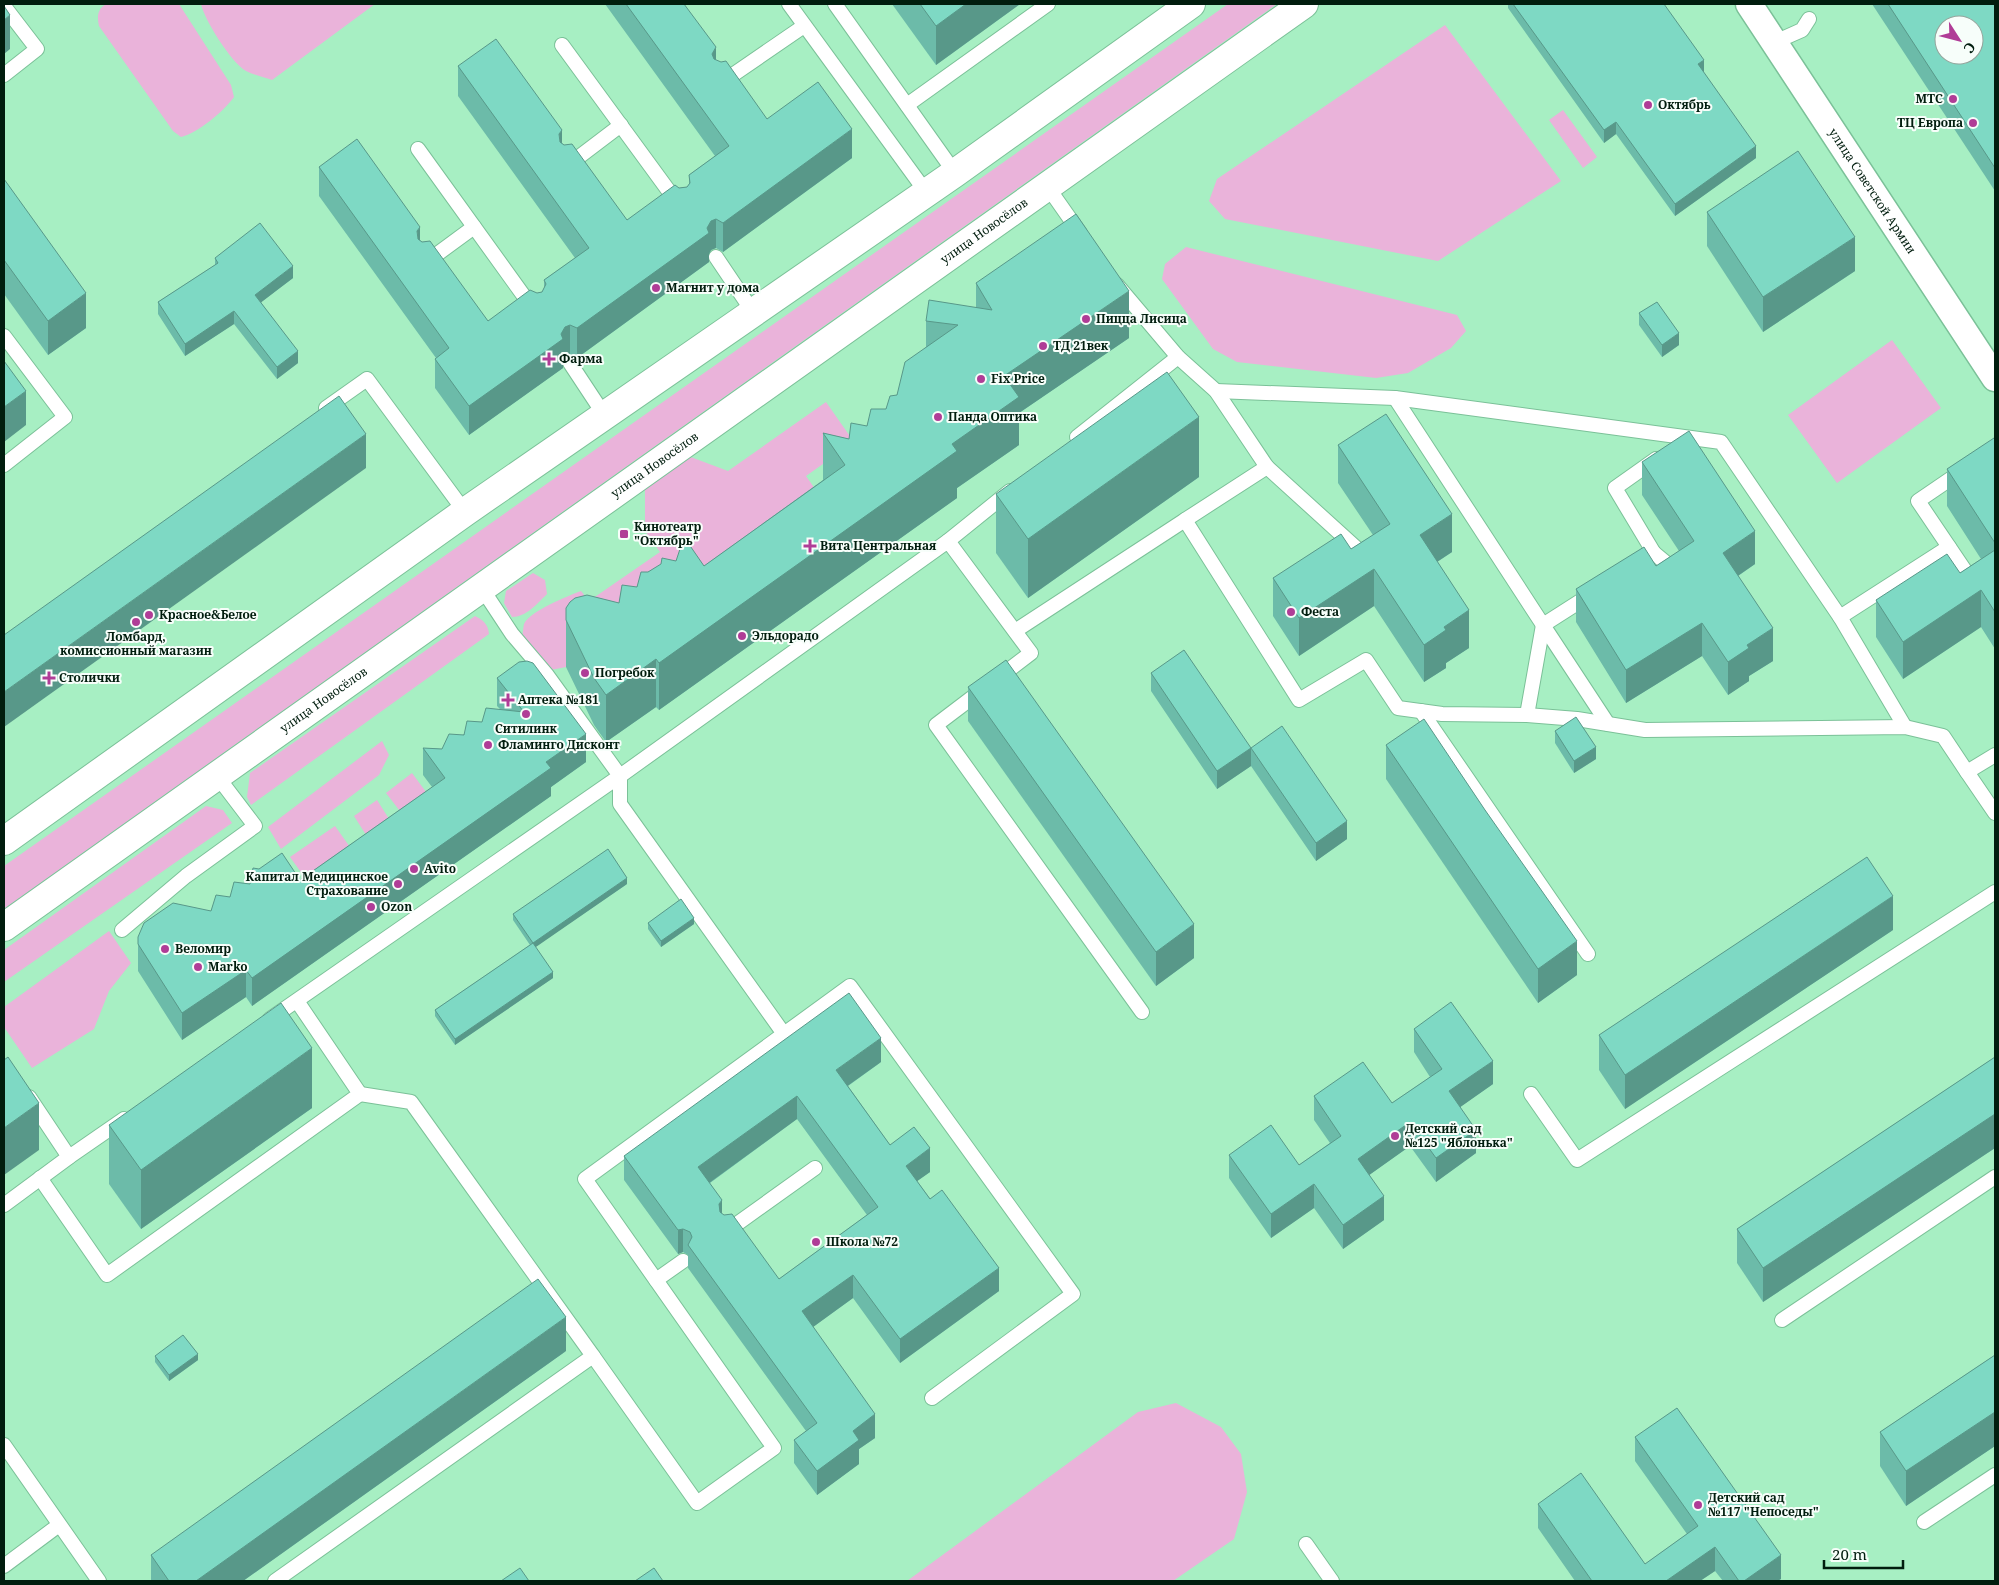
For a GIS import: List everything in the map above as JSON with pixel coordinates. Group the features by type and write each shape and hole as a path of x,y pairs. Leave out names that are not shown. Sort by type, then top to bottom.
{"main road":[{"path":"4,840 465,512 954,173 1191,4"},
{"name":"улица Новосёлов","path":"4,927 1304,4"}],"street":[{"name":"улица Советской Армии","path":"1749,4 1986,349 1995,378"}],"lane":[{"path":"789,4 926,192"},
{"path":"835,4 954,173"},
{"path":"907,105 1048,4"},
{"path":"4,6 37,49 4,75"},
{"path":"1775,42 1802,30 1809,20"},
{"path":"721,83 804,26"},
{"path":"562,45 682,209"},
{"path":"567,166 621,125"},
{"path":"418,149 537,314"},
{"path":"1047,186 1088,243"},
{"path":"425,263 474,226"},
{"path":"716,257 753,312"},
{"path":"1109,273 1178,358 1216,391 1267,467 1365,556"},
{"path":"4,336 65,417 4,465"},
{"path":"1070,443 1178,358"},
{"path":"570,363 605,416"},
{"path":"318,413 367,379 465,512"},
{"path":"1216,391 1395,398 1686,439 1721,442 1840,617 1904,727"},
{"path":"1395,398 1608,724"},
{"path":"1679,574 1654,553 1615,488 1686,439"},
{"path":"1972,464 1918,501 1974,584"},
{"path":"1015,631 1267,467"},
{"path":"256,1029 620,776 948,541 1024,480"},
{"path":"1185,520 1299,700 1366,660 1398,708 1442,714 1527,714 1577,719 1645,730 1904,727 1943,736 1995,813"},
{"path":"948,541 1031,653 936,725 1142,1012"},
{"path":"1840,617 1949,547"},
{"path":"1622,574 1654,553"},
{"path":"481,587 512,634 547,675 620,776 620,804 784,1034"},
{"path":"1527,714 1544,625 1599,589"},
{"path":"1421,711 1588,954"},
{"path":"1967,772 1995,755"},
{"path":"122,930 186,876 254,826 217,776"},
{"path":"1531,1094 1577,1160 1995,892"},
{"path":"40,1178 107,1275 360,1094 411,1102 697,1503 774,1448 585,1179 850,986 1073,1294 932,1398"},
{"path":"297,1001 360,1094"},
{"path":"20,1084 69,1156"},
{"path":"4,1204 69,1156 134,1112"},
{"path":"727,1230 815,1168"},
{"path":"1782,1320 1995,1177"},
{"path":"656,1280 683,1261"},
{"path":"275,1581 593,1356"},
{"path":"4,1445 99,1581"},
{"path":"1924,1522 1995,1475"},
{"path":"4,1566 59,1525"},
{"path":"1306,1544 1332,1581"}],"shaded area":[{"path":"106,4 179,4 231,85 234,97 210,121 188,135 181,137 173,131 99,26 98,14"},
{"path":"201,4 375,4 272,80 246,71 233,59 213,30"},
{"path":"1228,4 1277,4 4,909 4,866"},
{"path":"1445,25 1561,181 1438,261 1225,219 1209,201 1217,179"},
{"path":"1563,110 1597,157 1583,168 1549,120"},
{"path":"1186,247 1457,315 1466,331 1451,348 1408,373 1376,378 1237,362 1213,349 1162,279 1165,264"},
{"path":"1892,340 1941,408 1837,483 1788,415"},
{"path":"826,402 854,442 806,476 832,513 566,655 566,667 551,670 522,636 524,624 541,609 581,591 589,601 660,552 645,531 645,487 688,456 728,471"},
{"path":"533,573 545,580 547,594 527,612 512,617 504,603 506,591"},
{"path":"475,616 485,623 489,634 251,805 247,797 250,773"},
{"path":"382,741 389,755 379,775 281,849 268,827"},
{"path":"412,773 429,796 403,815 386,793"},
{"path":"377,800 391,822 368,838 354,816"},
{"path":"206,806 223,810 232,823 4,982 4,950"},
{"path":"335,826 352,850 308,882 290,857"},
{"path":"109,931 131,963 109,991 94,1029 32,1068 4,1027 4,1007"},
{"path":"1176,1403 1221,1427 1241,1454 1247,1492 1234,1539 1173,1581 907,1581 1138,1412"}],"building":[{"path":"626,4 684,4 716,47 712,54 714,59 721,62 726,61 767,119 818,82 852,129 723,223 716,219 711,221 707,228 709,233 577,328 570,325 565,327 561,334 563,339 469,406 435,359 449,348 319,167 357,139 420,227 417,231 418,239 422,242 430,241 488,321 530,290 537,293 542,292 546,284 544,280 589,248 458,66 496,39 562,130 559,134 560,142 564,145 572,144 627,220 675,185 679,188 687,187 690,183 689,175 729,146"},
{"path":"920,4 966,4 936,26"},
{"name":"Октябрь","path":"1513,4 1664,4 1704,60 1698,64 1756,146 1675,204 1616,122 1604,130"},
{"path":"1888,4 1995,4 1995,168"},
{"path":"4,6 10,15 4,20"},
{"path":"1798,151 1855,237 1763,297 1707,212"},
{"path":"4,179 86,293 48,321 4,260"},
{"path":"1076,214 1129,291 1004,376 1019,397 952,444 957,451 659,663 656,659 606,695 594,678 566,620 566,608 570,602 575,598 587,595 619,603 622,585 637,587 641,572 648,572 661,564 662,558 676,561 684,537 704,566 845,465 823,433 849,439 851,423 867,426 871,409 886,409 890,396 897,395 905,362 958,325 926,321 929,300 992,310 976,283"},
{"path":"260,223 293,266 255,295 298,351 277,367 234,311 185,344 158,302 218,263 215,258"},
{"path":"1657,302 1679,333 1662,345 1639,313"},
{"path":"4,361 26,391 4,407"},
{"path":"1167,372 1199,417 1028,539 996,494"},
{"path":"339,396 366,434 4,692 4,635"},
{"path":"1386,414 1452,514 1420,535 1469,610 1444,627 1446,630 1424,645 1374,569 1299,618 1273,578 1341,534 1351,549 1390,524 1338,445"},
{"path":"1689,431 1755,531 1723,553 1773,628 1747,645 1749,648 1728,662 1702,623 1626,670 1576,589 1644,547 1656,566 1694,541 1642,462"},
{"path":"1994,438 1995,440 1995,543 1947,469"},
{"path":"1995,550 1995,612 1981,590 1903,642 1876,600 1947,554 1960,573"},
{"path":"1184,650 1251,748 1217,771 1151,673"},
{"path":"1006,660 1194,924 1156,952 968,687"},
{"path":"527,661 533,663 586,734 546,762 551,768 252,978 246,970 182,1013 138,944 138,937 144,923 173,903 211,911 216,895 230,897 234,882 250,884 253,868 259,869 282,853 300,880 445,778 423,748 442,749 449,734 464,735 467,721 482,722 486,708 524,712 497,678 519,662"},
{"path":"1576,717 1596,747 1574,761 1555,731"},
{"path":"1424,719 1577,941 1538,969 1386,745"},
{"path":"1282,726 1347,821 1316,843 1251,748"},
{"path":"608,849 627,878 533,943 513,914"},
{"path":"1867,857 1893,896 1625,1075 1599,1035"},
{"path":"681,899 694,918 661,941 648,923"},
{"path":"533,943 553,972 455,1039 435,1010"},
{"name":"Школа №72","path":"849,993 881,1038 836,1070 890,1145 914,1127 930,1148 906,1166 930,1199 942,1190 999,1268 900,1339 853,1275 802,1311 875,1414 853,1431 859,1440 817,1471 794,1440 817,1423 688,1245 692,1237 690,1232 683,1229 678,1230 624,1156","holes":["797,1096 878,1207 779,1279 732,1214 724,1215 720,1212 719,1204 722,1200 698,1167"]},
{"name":"Детский сад №125 \"Яблонька\"","path":"1451,1002 1493,1061 1449,1091 1476,1130 1436,1158 1410,1122 1358,1159 1384,1196 1343,1225 1314,1184 1271,1214 1229,1155 1271,1125 1299,1165 1341,1136 1314,1096 1363,1062 1392,1103 1442,1069 1414,1029"},
{"path":"281,1003 312,1048 141,1170 109,1125"},
{"path":"8,1057 39,1103 4,1128 4,1060"},
{"path":"1995,1057 1995,1114 1763,1268 1737,1229"},
{"path":"538,1279 566,1317 196,1581 169,1581 151,1555"},
{"path":"183,1335 198,1354 169,1375 155,1356"},
{"path":"1995,1355 1995,1412 1906,1471 1880,1432"},
{"path":"1677,1408 1781,1555 1744,1581 1739,1581 1715,1547 1666,1581 1592,1581 1538,1504 1581,1473 1645,1564 1698,1526 1635,1437"},
{"path":"520,1568 529,1581 501,1581"},
{"path":"654,1568 663,1581 635,1581"}],"place":[{"name":"МТС","path":"1953,99"},
{"name":"Октябрь","path":"1648,105"},
{"name":"ТЦ Европа","path":"1973,123"},
{"name":"Магнит у дома","path":"656,288"},
{"name":"Пицца Лисица","path":"1086,319"},
{"name":"ТД 21век","path":"1043,346"},
{"name":"Фарма","path":"549,359"},
{"name":"Fix Price","path":"981,379"},
{"name":"Панда Оптика","path":"938,417"},
{"name":"Кинотеатр \"Октябрь\"","path":"624,534"},
{"name":"Вита Центральная","path":"810,546"},
{"name":"Феста","path":"1291,612"},
{"name":"Красное&Белое","path":"149,615"},
{"name":"Ломбард, комиссионный магазин","path":"136,622"},
{"name":"Эльдорадо","path":"742,636"},
{"name":"Погребок","path":"585,673"},
{"name":"Столички","path":"49,678"},
{"name":"Аптека №181","path":"508,700"},
{"name":"Ситилинк","path":"526,714"},
{"name":"Фламинго Дисконт","path":"488,745"},
{"name":"Avito","path":"414,869"},
{"name":"Капитал Медицинское Страхование","path":"398,884"},
{"name":"Ozon","path":"371,907"},
{"name":"Веломир","path":"165,949"},
{"name":"Marko","path":"198,967"},
{"name":"Детский сад №125 \"Яблонька\"","path":"1395,1136"},
{"name":"Школа №72","path":"816,1242"},
{"name":"Детский сад №117 \"Непоседы\"","path":"1698,1505"}]}
